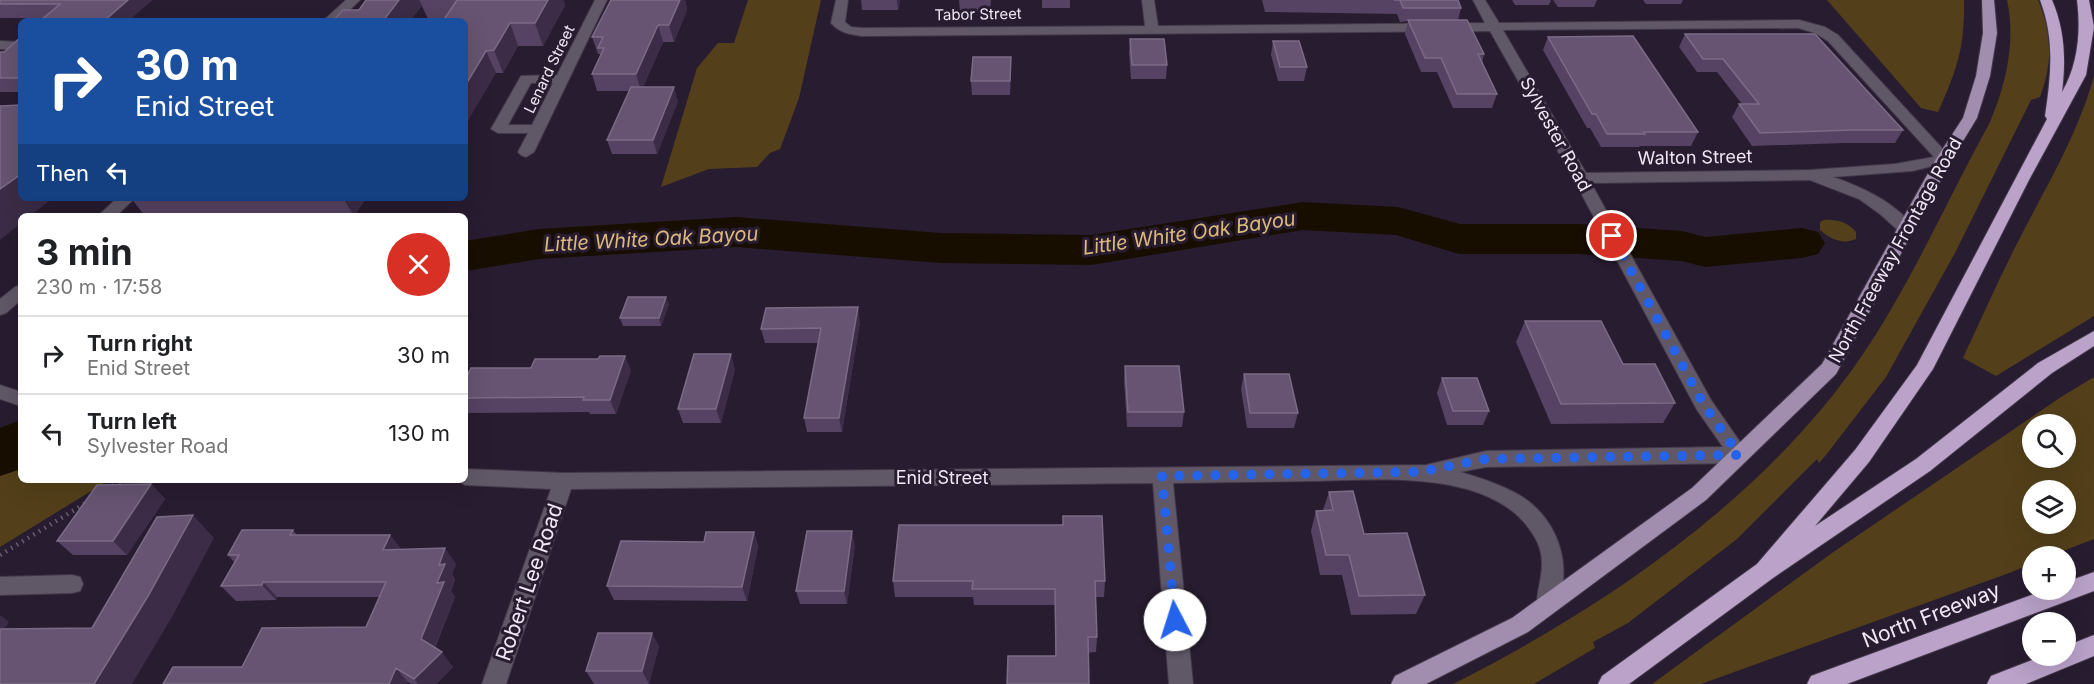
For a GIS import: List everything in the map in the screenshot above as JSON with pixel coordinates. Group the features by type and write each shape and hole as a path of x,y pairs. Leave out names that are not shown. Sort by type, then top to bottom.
{"highway":[{"path":"2046,0 2052,12 2058,38 2060,64 2051,125"},
{"path":"1764,571 1862,456 1924,369 2079,75 2087,27 2083,0"},
{"path":"1610,684 1764,571 1923,465 2044,368 2094,337"},
{"name":"North Freeway","path":"1819,684 2094,581"},
{"path":"1999,684 2094,645"}],"main road":[{"name":"North Freeway Frontage Road","path":"1403,684 1520,624 1699,494 1829,369 1944,159 1970,118 1983,76 1990,33 1988,0"}],"street":[{"path":"333,18 354,0"},
{"name":"Lenard Street","path":"526,152 601,0"},
{"name":"Tabor Street","path":"842,0 838,23 842,28 869,32 1799,24 1829,34 1944,159"},
{"path":"1148,0 1152,29"},
{"name":"Sylvester Road","path":"1479,0 1581,178 1704,405 1739,455"},
{"path":"0,45 18,46"},
{"path":"537,129 498,129 526,79 562,79"},
{"name":"Walton Street","path":"1581,178 1810,175 1838,170 1923,167 1944,159"},
{"name":"Walton Street","path":"1810,175 1840,183 1875,200 1907,229"},
{"path":"110,213 124,201"},
{"path":"0,309 18,294"},
{"name":"Enid Street","path":"468,477 564,481 1419,472 1486,459 1739,455"},
{"name":"Enid Street","path":"1419,472 1476,483 1494,491 1533,519 1544,534 1552,551 1554,574 1547,604"},
{"path":"1162,476 1181,684"},
{"name":"Robert Lee Road","path":"494,684 564,481"},
{"path":"0,586 72,584"}],"path":[{"path":"110,488 118,483"},
{"path":"0,555 90,500"}],"shaded area":[{"path":"748,0 821,0 799,98 780,149 770,153 757,167 709,169 661,187 697,68 718,43 734,43"},
{"path":"1827,0 1964,0 1963,31 1958,58 1938,112 1921,108"},
{"path":"2007,0 2038,0 2043,12 2048,36 2049,60 2040,97 2031,100 1956,251 1886,377 1826,455 1819,463 1817,459 1737,539 1628,623 1593,642 1595,648 1534,684 1453,684 1567,621 1623,585 1677,545 1729,503 1778,457 1822,409 1861,357 1896,300 1990,122 2001,93 2008,62 2010,16"},
{"path":"2094,76 2094,316 1996,376 1963,358 2008,262 2072,136"},
{"path":"1824,220 1846,224 1856,232 1856,239 1842,241 1828,236 1820,230 1820,222"},
{"path":"2094,377 2094,539 2076,546 2022,546 2022,568 2012,572 1701,684 1652,684 1832,553 2022,424 2022,468 2076,468 2076,414 2036,414"},
{"path":"0,439 18,445 18,483 104,483 0,547"}],"building":[{"path":"0,0 128,0 107,18 44,18 60,4 0,4"},
{"path":"366,0 399,0 385,18 336,18 343,10 359,10"},
{"path":"457,0 548,0 535,23 510,23 494,50 486,51 468,81 468,18 445,18"},
{"path":"611,0 680,0 669,25 658,25 636,74 592,74 604,48 598,48 603,37 592,37"},
{"path":"1400,0 1458,0 1461,8 1403,8"},
{"path":"1408,20 1467,20 1484,54 1478,54 1497,94 1457,94 1441,58 1425,58"},
{"path":"1685,34 1815,34 1903,130 1760,133 1739,104 1759,104 1723,59 1703,59"},
{"path":"1633,36 1698,132 1607,134 1596,114 1592,114 1548,37"},
{"path":"1130,39 1164,39 1167,65 1132,65"},
{"path":"18,40 18,78 0,78 0,52 4,52"},
{"path":"1273,41 1299,41 1307,67 1280,67"},
{"path":"973,57 1011,57 1010,81 971,81"},
{"path":"631,87 674,87 653,140 607,140"},
{"path":"18,105 18,176 0,189 0,106"},
{"path":"628,297 666,297 659,318 620,318"},
{"path":"858,307 839,418 804,418 821,328 761,329 766,308"},
{"path":"1525,321 1601,321 1623,364 1655,364 1675,403 1561,404"},
{"path":"694,354 731,354 716,409 678,409"},
{"path":"600,356 625,356 610,400 583,400 584,397 468,398 468,374 471,368 531,368 535,359 598,359"},
{"path":"1125,366 1179,366 1184,412 1128,412"},
{"path":"1244,374 1289,374 1298,413 1250,413"},
{"path":"1442,378 1477,378 1489,411 1453,411"},
{"path":"151,484 113,541 57,541 97,485"},
{"path":"1353,491 1364,534 1407,533 1425,595 1359,596 1349,555 1326,555 1316,511 1333,510 1329,492"},
{"path":"193,515 148,596 94,684 0,684 0,629 92,628 157,517"},
{"path":"1063,516 1102,516 1105,581 1095,581 1097,637 1088,637 1089,684 1007,684 1008,656 1056,656 1055,589 972,589 973,581 893,581 899,525 1063,525"},
{"path":"242,530 293,530 290,535 390,535 383,550 445,548 439,565 445,564 437,583 444,582 421,639 442,652 414,679 396,668 389,684 163,684 173,667 242,667 262,628 366,627 386,582 263,582 262,585 221,586 239,555 228,555"},
{"path":"807,531 852,531 844,591 796,591"},
{"path":"706,532 754,532 742,587 607,586 621,541 704,542"},
{"path":"598,633 652,633 642,671 586,671"}],"waterway":[{"name":"Little White Oak Bayou","path":"468,256 539,244 736,232 941,248 1091,250 1303,216 1398,221 1459,239 1578,239 1682,246 1705,252 1802,243"},
{"name":"Little White Oak Bayou","path":"0,455 18,443"}],"route":[{"path":"1175,620 1162,476 1419,472 1486,459 1739,455 1704,405 1612,236"}]}
